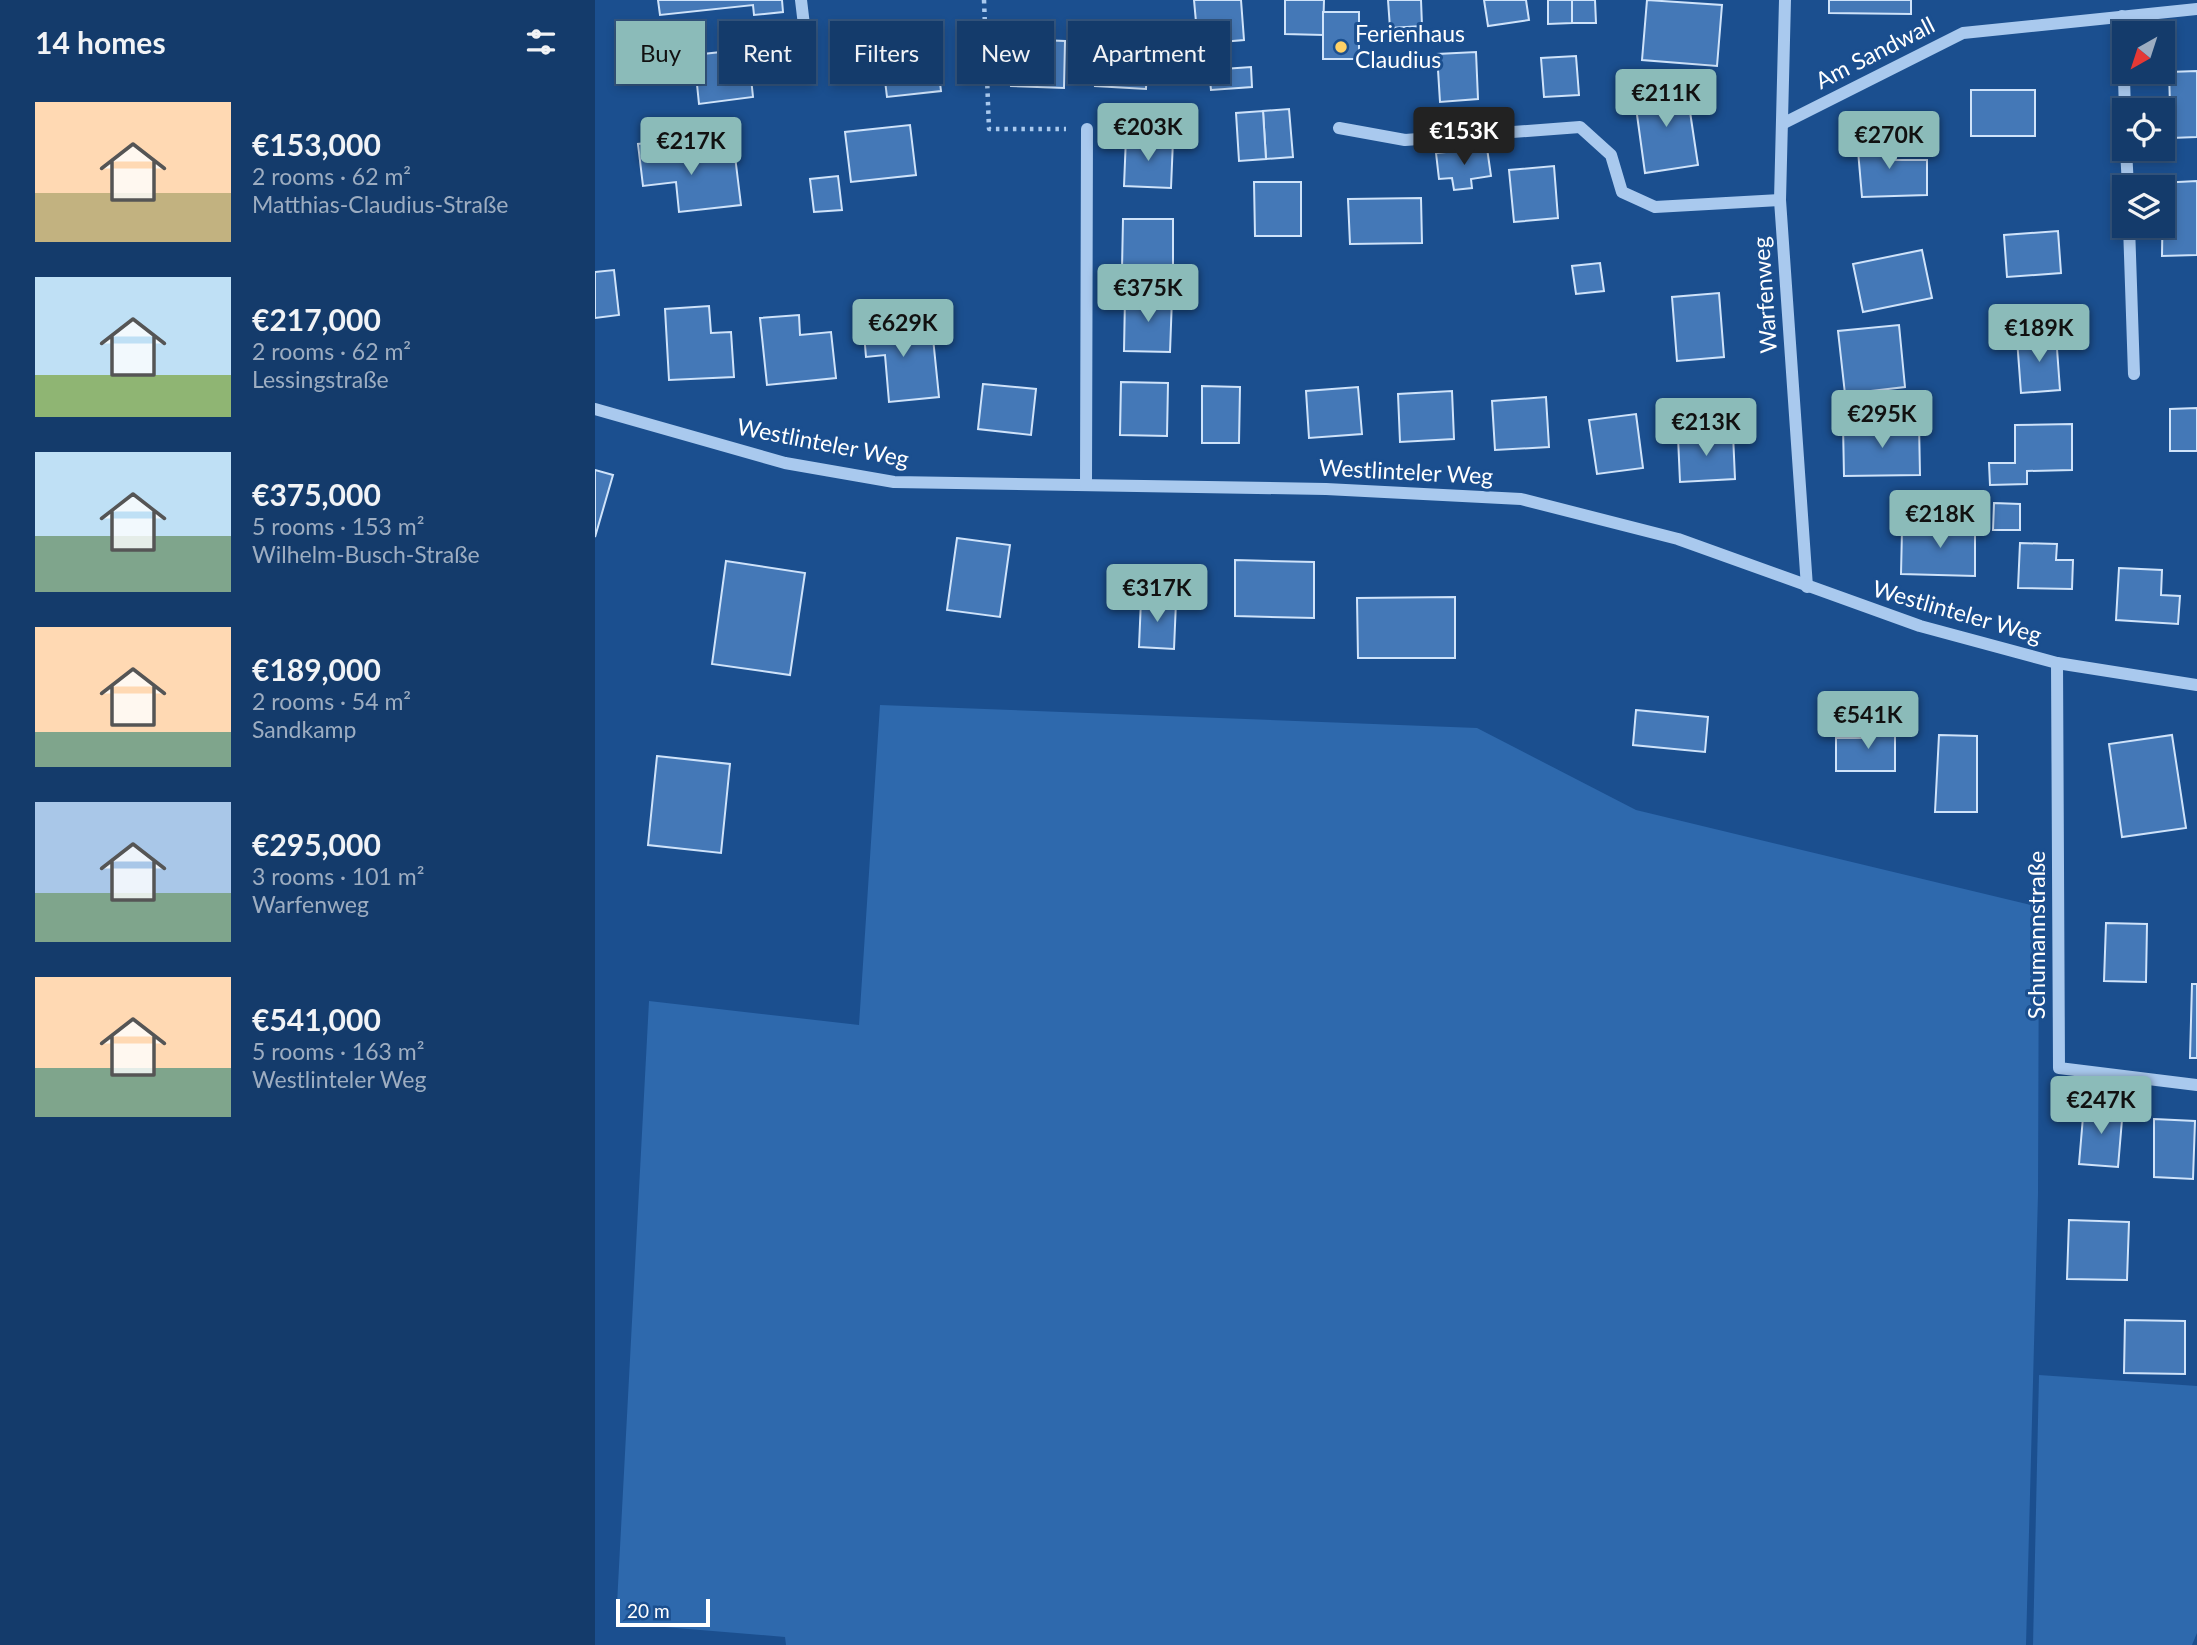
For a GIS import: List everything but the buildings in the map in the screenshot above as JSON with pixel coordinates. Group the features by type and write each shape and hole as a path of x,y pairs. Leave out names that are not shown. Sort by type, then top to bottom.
{"street":[{"path":"801,0 804,21"},
{"name":"Warfenweg","path":"1786,0 1780,200 1807,587"},
{"name":"Am Sandwall","path":"1784,123 1963,33 2197,9"},
{"path":"2122,16 2125,98"},
{"path":"1339,128 1405,139 1580,127 1611,155 1622,192 1654,207 1780,200"},
{"path":"1086,485 1087,129"},
{"path":"2129,238 2134,374"},
{"name":"Westlinteler Weg","path":"595,409 785,463 894,482 1326,489 1521,499 1678,539 1920,626 2057,663 2197,685"},
{"name":"Schumannstraße","path":"2057,663 2059,1068 2197,1085"}],"path":[{"path":"984,0 989,129 1087,129"}],"shaded area":[{"path":"880,705 1477,728 1636,810 2039,907 2038,1194 2026,1645 786,1645 785,1637 616,1623 649,1001 859,1025"},
{"path":"2039,1375 2197,1386 2197,1633 2192,1645 2033,1645"}],"place":[{"name":"Ferienhaus Claudius","path":"1341,47"}]}
